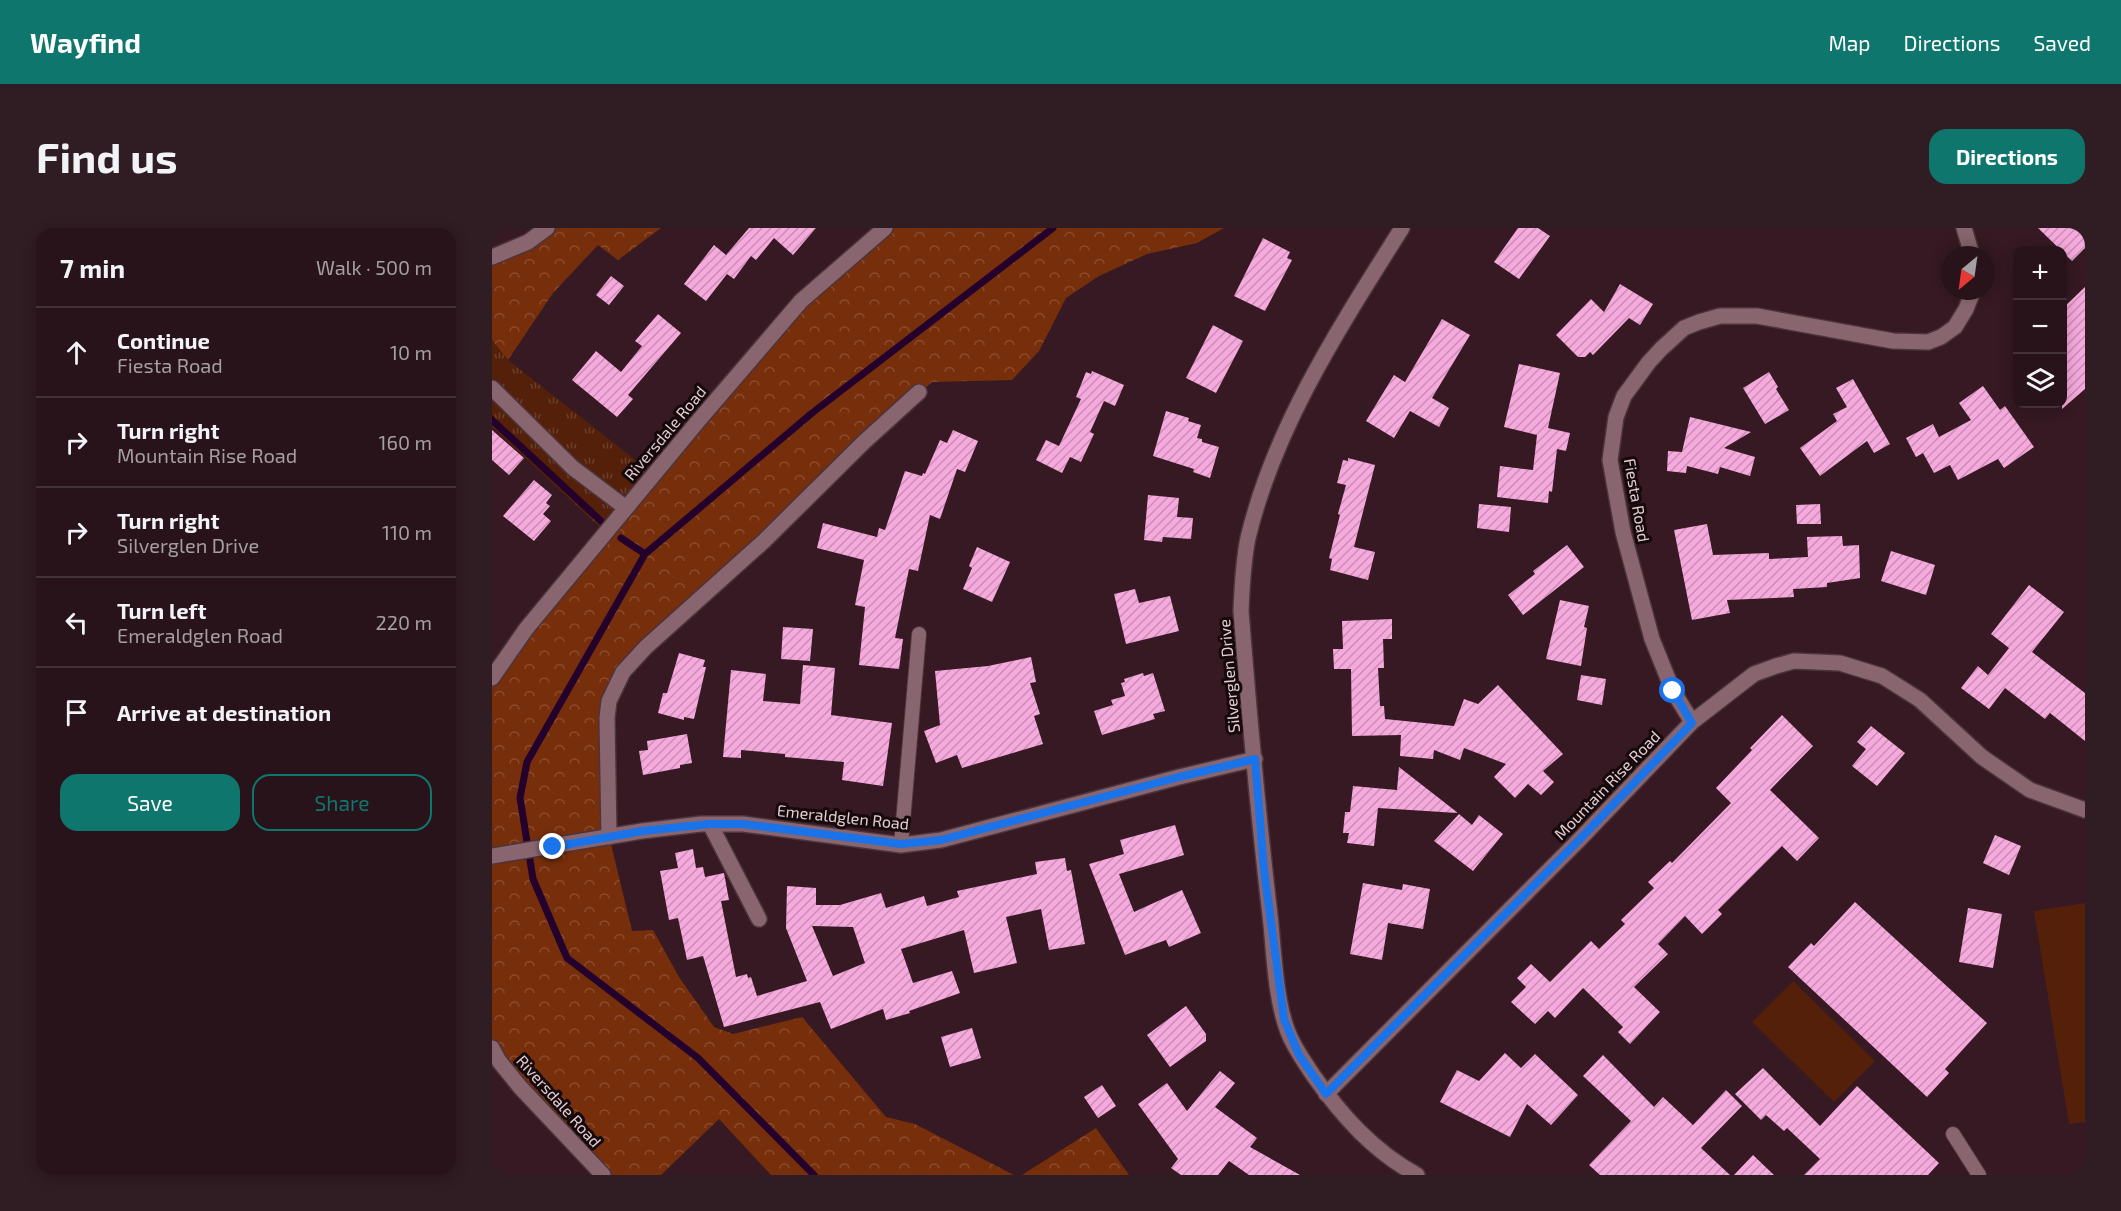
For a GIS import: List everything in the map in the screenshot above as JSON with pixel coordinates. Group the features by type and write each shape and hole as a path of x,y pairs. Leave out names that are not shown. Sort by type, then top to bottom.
{"street":[{"path":"492,257 528,242 547,228"},
{"name":"Riversdale Road","path":"492,678 525,629 801,301 885,228"},
{"name":"Silverglen Drive","path":"1402,228 1316,370 1282,436 1255,513 1243,571 1241,611 1264,870 1284,1019 1299,1055 1326,1094 1364,1137 1390,1159 1417,1175"},
{"path":"1964,228 1969,246"},
{"name":"Fiesta Road","path":"1692,723 1673,691 1652,639 1623,532 1610,460 1616,417 1624,396 1661,348 1684,328 1720,316 1757,316 1893,341 1928,342 1941,337 1955,327 1970,300"},
{"path":"492,388 573,468 626,508"},
{"path":"609,837 607,718 609,701 623,672 646,647 764,541 864,442 919,392"},
{"name":"Mountain Rise Road","path":"1326,1094 1692,723 1754,674 1794,661 1840,663 1882,676 1920,700 1982,757 2030,790 2085,810"},
{"name":"Emeraldglen Road","path":"499,855 609,837 710,824 743,824 901,844 941,840 1255,759"},
{"path":"710,824 759,919"},
{"name":"Riversdale Road","path":"492,1048 520,1087 603,1175"}],"lane":[{"path":"901,844 920,634"},
{"path":"1953,1134 1979,1175"}],"green space":[{"path":"540,228 661,228 618,260 598,245 553,293 508,360 492,340 492,263"},
{"path":"880,228 1224,228 1197,243 1147,254 1099,276 1066,298 1039,351 1012,380 932,382 863,445 615,688 609,836 632,931 653,930 679,977 714,1027 733,1034 802,1017 886,1117 915,1124 1014,1175 771,1175 719,1119 661,1175 606,1175 492,1044 492,680 697,418"},
{"path":"492,340 508,360 652,473 604,531 492,427"},
{"path":"2085,903 2085,1122 2069,1124 2034,911"},
{"path":"1793,981 1875,1061 1834,1102 1752,1022"},
{"path":"1096,1128 1129,1175 1022,1175"}],"building":[{"path":"749,228 816,228 793,255 774,238 756,260 751,256 734,279 727,274 706,301 684,284 714,245 726,255"},
{"path":"1518,228 1538,228 1550,236 1519,279 1494,262"},
{"path":"2038,228 2085,228 2085,248 2072,261 2067,256 2067,246 2057,246"},
{"path":"1263,238 1290,252 1287,258 1292,260 1265,311 1234,296"},
{"path":"611,276 624,286 609,305 596,295"},
{"path":"1620,284 1653,304 1640,325 1629,318 1593,355 1590,352 1585,357 1578,357 1556,335 1591,299 1604,312"},
{"path":"2085,287 2085,389 2067,405 2067,354 2067,304"},
{"path":"658,314 681,333 628,395 633,399 617,417 572,380 596,351 621,372 642,346 635,341"},
{"path":"1442,319 1470,335 1432,398 1449,408 1439,427 1410,411 1394,438 1366,421 1394,375 1405,382"},
{"path":"1213,325 1243,341 1216,393 1186,378"},
{"path":"1519,364 1560,373 1548,428 1570,433 1566,451 1557,449 1552,492 1549,491 1548,503 1497,497 1500,466 1533,470 1537,435 1504,427"},
{"path":"1092,371 1124,385 1115,406 1104,401 1090,432 1094,434 1081,462 1070,457 1062,473 1036,460 1046,440 1059,446 1081,399 1076,397 1086,372 1091,374"},
{"path":"1769,372 1789,410 1765,424 1743,388"},
{"path":"1853,379 1890,444 1874,453 1867,441 1820,476 1800,448 1837,421 1833,414 1847,407 1836,388"},
{"path":"1983,386 2000,410 2005,406 2034,447 2004,468 1998,459 1958,480 1950,465 1934,473 1923,453 1916,457 1906,438 1933,424 1939,437 1971,420 1959,403"},
{"path":"1166,411 1189,418 1188,421 1201,425 1197,438 1202,439 1202,442 1219,447 1210,478 1193,472 1194,469 1153,456"},
{"path":"1690,417 1751,432 1724,448 1755,457 1750,476 1720,467 1718,474 1687,466 1686,473 1667,471 1668,451 1682,452"},
{"path":"492,430 524,458 509,475 492,460"},
{"path":"953,430 978,441 965,472 957,469 940,519 930,515 918,571 909,569 895,638 903,639 899,669 859,665 865,607 855,605 864,560 817,548 823,523 877,537 879,528 885,530 905,471 922,476 923,473 925,474 940,440 947,443"},
{"path":"1348,458 1375,465 1354,547 1375,552 1368,580 1330,570 1332,559 1329,558 1346,485 1337,483 1343,460 1348,461"},
{"path":"534,480 552,495 546,503 550,506 543,514 551,521 534,541 503,516"},
{"path":"1148,495 1179,498 1177,517 1193,518 1191,539 1163,537 1162,542 1144,540"},
{"path":"1479,504 1511,507 1509,532 1477,528"},
{"path":"1820,504 1821,524 1797,524 1796,505"},
{"path":"1707,524 1713,555 1769,553 1769,559 1808,557 1807,537 1842,536 1843,546 1859,545 1860,578 1827,583 1827,587 1793,589 1794,597 1727,600 1730,613 1692,620 1674,530"},
{"path":"1567,545 1584,567 1523,615 1508,595 1535,574 1533,571"},
{"path":"977,547 1010,562 992,602 963,589 972,568 969,566"},
{"path":"1891,551 1935,565 1926,595 1881,581"},
{"path":"2029,585 2064,612 2032,652 2085,693 2085,741 2050,713 2045,719 2005,688 1989,709 1961,688 1978,666 1988,675 2009,648 1991,634"},
{"path":"1135,589 1139,603 1170,596 1179,631 1126,644 1114,594"},
{"path":"1560,600 1589,606 1584,627 1587,628 1581,666 1546,659"},
{"path":"1392,619 1392,639 1383,639 1384,668 1378,668 1380,706 1384,706 1385,719 1454,726 1464,699 1478,704 1498,685 1563,754 1543,771 1554,782 1541,795 1528,784 1515,798 1494,777 1506,764 1464,748 1460,760 1434,750 1433,759 1400,756 1401,735 1352,736 1351,669 1334,669 1333,649 1343,649 1342,621"},
{"path":"783,627 813,629 810,661 781,659"},
{"path":"679,653 705,660 703,667 706,667 694,719 684,717 684,720 658,713 663,693 667,693"},
{"path":"1031,657 1036,682 1030,683 1040,714 1034,716 1043,744 962,768 957,755 936,763 924,731 940,725 935,671 988,666"},
{"path":"803,665 835,668 831,715 892,723 883,786 842,780 844,762 785,757 785,754 741,750 741,758 723,757 731,670 766,674 763,701 800,704"},
{"path":"1143,673 1144,676 1153,673 1165,711 1153,714 1155,719 1102,735 1094,711 1113,705 1111,700 1125,696 1121,683 1125,682 1124,679"},
{"path":"1581,675 1606,679 1602,705 1577,700"},
{"path":"1782,715 1813,746 1770,790 1819,838 1797,861 1782,846 1718,910 1722,914 1702,934 1685,916 1658,944 1668,954 1634,987 1660,1012 1630,1044 1618,1032 1623,1027 1583,988 1555,1018 1548,1011 1535,1024 1511,1002 1526,987 1517,978 1531,964 1550,982 1591,941 1599,949 1625,924 1621,920 1654,888 1648,882 1670,861 1672,863 1731,803 1716,788"},
{"path":"1871,726 1905,753 1877,786 1852,766 1866,749 1857,742"},
{"path":"687,734 692,763 680,765 680,768 643,775 639,751 648,750 647,741"},
{"path":"1399,767 1458,813 1378,808 1374,846 1347,843 1349,833 1343,833 1345,812 1350,812 1353,786 1397,790"},
{"path":"1459,814 1472,825 1479,815 1503,834 1473,871 1434,841"},
{"path":"1175,825 1184,855 1119,874 1134,912 1182,890 1201,933 1169,947 1166,940 1125,955 1089,864 1124,854 1120,840"},
{"path":"1995,835 2021,846 2009,875 1983,863"},
{"path":"693,849 696,868 703,867 705,877 724,873 729,900 721,901 736,977 747,974 748,978 751,977 757,996 807,981 786,928 787,886 816,888 816,905 840,905 881,893 886,908 924,896 927,906 959,897 957,891 1037,874 1035,862 1065,858 1067,871 1071,870 1085,944 1049,950 1041,909 1006,917 1017,963 974,973 964,930 901,949 913,983 952,971 960,993 909,1011 910,1013 886,1020 883,1009 831,1029 820,1002 724,1027 703,956 687,960 678,918 669,920 660,871 678,868 675,853","holes":["812,926 853,927 865,963 833,976"]},
{"path":"1363,883 1402,890 1403,884 1430,889 1423,929 1388,923 1382,960 1350,954"},
{"path":"1855,902 1987,1023 1945,1069 1949,1073 1927,1097 1788,967 1811,943 1814,946"},
{"path":"1968,908 2002,914 1993,968 1959,962"},
{"path":"1186,1006 1206,1034 1206,1041 1170,1067 1147,1035"},
{"path":"972,1028 981,1058 950,1067 941,1037"},
{"path":"1505,1053 1521,1068 1535,1054 1578,1095 1551,1125 1527,1104 1510,1137 1440,1102 1457,1070 1479,1081"},
{"path":"1603,1055 1654,1107 1663,1097 1693,1125 1726,1090 1742,1106 1701,1148 1730,1175 1600,1175 1589,1165 1631,1121 1583,1076"},
{"path":"1763,1068 1820,1126 1857,1086 1939,1163 1928,1175 1804,1175 1820,1159 1787,1128 1784,1131 1766,1115 1761,1120 1735,1094"},
{"path":"1220,1071 1235,1083 1215,1107 1257,1138 1250,1147 1300,1175 1249,1175 1229,1161 1218,1175 1181,1175 1171,1168 1178,1159 1138,1104 1167,1083 1187,1111"},
{"path":"1102,1085 1116,1106 1098,1118 1084,1097"},
{"path":"1753,1155 1774,1175 1734,1175"}],"waterway":[{"path":"814,1175 698,1058 567,958 533,879 520,798 527,762 645,554 812,413 1053,228"},
{"path":"492,420 601,521"},
{"path":"621,538 645,554"}],"route":[{"path":"553,847 642,831 701,824 743,824 901,844 941,840 1255,759 1264,870 1284,1019 1299,1055 1326,1094 1692,723 1673,691"}]}
